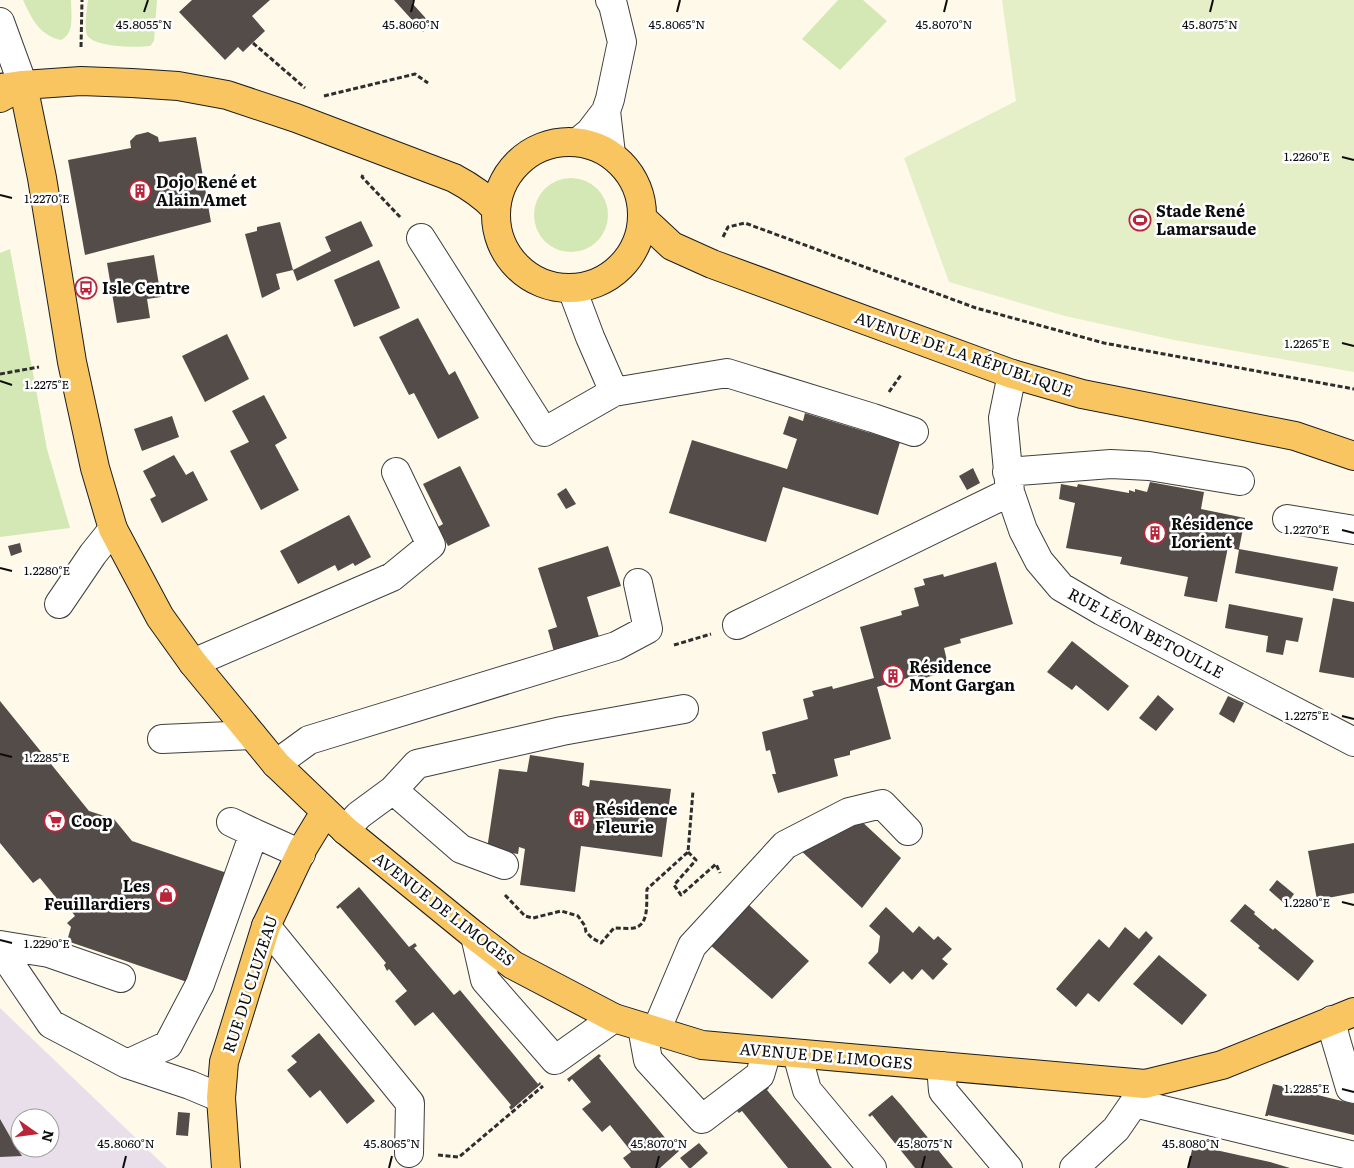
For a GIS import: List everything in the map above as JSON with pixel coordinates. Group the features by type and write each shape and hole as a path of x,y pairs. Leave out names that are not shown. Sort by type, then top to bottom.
{"main road":[{"path":"0,98 12,87 81,81 178,86 227,95 296,118 454,178 471,187 495,208"},
{"name":"AVENUE DE LIMOGES","path":"12,87 42,178 72,362 95,468 113,529 160,617 193,663 276,764 335,821 513,965 614,1018 702,1046 942,1066 1140,1093 1222,1065 1343,1016"},
{"path":"578,142 595,146 611,154 626,168 636,185 642,205 643,220 637,242 629,257 613,273 594,284 572,289 548,286 527,276 510,259 498,238 495,208 504,179 530,152 553,143 578,142"},
{"path":"454,178 512,169"},
{"name":"AVENUE DE LA RÉPUBLIQUE","path":"643,220 672,246 712,264 1012,374 1082,394 1295,436 1354,456"},
{"path":"629,257 672,246"},
{"name":"AVENUE DE LA RÉPUBLIQUE","path":"1295,436 1354,438"},
{"name":"RUE DU CLUZEAU","path":"226,1168 221,1098 224,1062 266,926 301,854 335,821"}],"street":[{"path":"578,142 590,132 606,111 610,99 622,42 610,0"},
{"path":"0,22 12,87"},
{"path":"606,111 611,154"},
{"path":"421,238 544,432 614,392 728,373 914,432"},
{"path":"572,289 614,392"},
{"name":"RUE LÉON BETOULLE","path":"1012,374 1003,418 1008,482 1024,530 1039,561 1061,587 1102,611 1351,736"},
{"path":"737,624 1008,482 1111,464 1149,466 1240,481"},
{"path":"193,663 392,577 432,545 396,472"},
{"path":"1287,519 1354,530"},
{"path":"59,604 93,554 113,529"},
{"path":"276,764 309,740 616,646 648,629 638,584"},
{"path":"335,821 359,815 393,790 417,764 562,731 684,709"},
{"path":"162,740 252,735"},
{"path":"393,790 461,849 504,865"},
{"path":"767,1051 760,1075 702,1119 648,1060 649,1029 692,946 785,845 849,812 882,804 908,831"},
{"path":"127,1064 168,1045 200,984 243,827 301,854"},
{"path":"266,926 410,1104 409,1153"},
{"path":"475,936 485,980 555,1060 614,1018"},
{"path":"0,947 51,1024 127,1064 190,1085 221,1098"},
{"path":"0,947 49,953 121,978"},
{"path":"1343,1016 1335,1037 1350,1088 1354,1089"},
{"path":"796,1054 807,1090 872,1168"},
{"path":"942,1066 943,1091 1008,1168"},
{"path":"1074,1168 1116,1129 1140,1093 1354,1156"}],"path":[{"path":"81,47 82,0"},
{"path":"252,43 317,98"},
{"path":"296,118 317,98 415,74 428,83"},
{"path":"372,148 362,177 421,238"},
{"path":"712,264 728,228 745,223 976,308 1104,343 1354,389"},
{"path":"0,374 40,367"},
{"path":"504,895 524,916 533,918 561,911 578,916 585,926 586,932 601,943 614,928 637,928 643,923 646,913 647,889 688,852 693,791"},
{"path":"688,852 696,860 674,885 681,895 716,864 732,902"},
{"path":"409,1153 459,1157 552,1078 555,1060"}],"shaded area":[{"path":"0,1008 167,1168 0,1168"}],"green space":[{"path":"23,0 71,0 71,23 65,37 61,40 53,38 42,30 33,20"},
{"path":"88,0 157,0 154,41 150,46 126,47 106,44 91,39 87,35 86,28"},
{"path":"838,0 863,0 887,21 840,70 802,39"},
{"name":"Stade René Lamarsaude","path":"1002,0 1354,0 1354,372 1174,340 1065,316 949,282 904,158 1016,101"},
{"path":"571,178 585,181 597,189 605,201 608,215 605,229 597,241 585,249 571,252 557,249 545,241 537,229 534,215 537,201 545,189 557,181"},
{"path":"10,249 47,449 70,528 0,537 0,253"}],"building":[{"path":"192,0 270,0 252,16 265,31 243,52 238,47 225,60 179,12"},
{"path":"394,0 414,0 412,3 431,24 423,32"},
{"name":"Dojo René et Alain Amet","path":"148,132 158,137 159,142 196,137 211,222 85,255 68,160 131,148 130,141 136,135"},
{"path":"361,221 373,246 297,281 293,270 331,251 325,237"},
{"path":"280,222 293,270 276,274 280,289 262,298 245,234 257,231 257,227"},
{"path":"154,255 161,297 147,299 150,318 117,323 107,263"},
{"path":"379,260 400,308 354,327 334,280"},
{"path":"418,318 449,375 455,371 479,418 438,439 414,393 409,395 379,337"},
{"path":"227,334 249,379 205,402 182,356"},
{"path":"264,395 287,438 275,445 299,490 261,510 230,451 249,442 232,411"},
{"path":"805,413 900,442 878,515 783,487 766,542 669,513 692,440 787,469 797,439 783,434 789,416 803,421"},
{"path":"172,416 179,437 142,451 134,429"},
{"path":"174,455 186,475 193,471 208,500 162,523 150,499 156,496 143,471"},
{"path":"460,466 490,526 448,546 438,527 443,524 423,484"},
{"path":"973,468 980,483 967,490 959,476"},
{"name":"Résidence Lorient","path":"1150,482 1204,492 1201,509 1245,518 1239,549 1338,567 1333,591 1235,573 1239,550 1228,547 1217,602 1184,596 1188,577 1120,564 1122,557 1066,548 1075,503 1059,499 1061,484 1077,487 1078,484 1129,493 1129,490 1135,492 1135,489 1147,492"},
{"path":"566,488 576,504 566,509 557,494"},
{"path":"349,515 371,557 355,566 353,563 338,571 335,565 298,584 280,551"},
{"path":"20,543 22,552 11,556 8,546"},
{"path":"608,546 621,586 587,597 599,637 554,652 548,630 557,627 538,568"},
{"name":"Résidence Mont Gargan","path":"996,562 1013,624 960,639 961,643 944,648 948,665 936,669 937,674 919,680 918,675 877,687 891,739 850,751 850,755 834,759 838,776 778,793 772,774 776,774 770,750 766,751 762,732 808,719 803,699 814,696 812,691 832,686 833,689 874,678 860,627 902,615 901,611 919,606 914,588 925,585 923,579 943,574 944,577"},
{"path":"1333,598 1354,602 1354,678 1319,672"},
{"path":"1229,604 1303,618 1298,642 1286,640 1283,655 1266,652 1268,636 1225,628"},
{"path":"1072,641 1129,686 1108,711 1076,685 1072,690 1047,672"},
{"path":"1158,695 1174,709 1156,731 1139,718"},
{"path":"1228,696 1244,703 1234,723 1219,714"},
{"path":"0,701 89,811 114,819 132,841 227,873 190,983 67,941 71,927 67,923 75,916 69,908 64,910 58,909 57,899 40,878 33,883 0,843"},
{"name":"Résidence Fleurie","path":"530,755 584,763 582,785 589,787 590,780 671,789 662,857 581,846 575,892 520,885 525,849 519,847 518,854 487,849 499,769 527,772"},
{"path":"859,819 901,858 862,908 797,847"},
{"path":"1354,843 1354,893 1317,900 1308,851"},
{"path":"1277,880 1294,894 1286,905 1269,890"},
{"path":"359,887 409,947 415,943 417,946 414,948 454,995 460,990 538,1084 540,1082 541,1084 511,1110 509,1107 511,1105 433,1012 415,1026 395,1001 407,991 389,969 387,971 384,965 386,963 340,907 338,909 336,907"},
{"path":"1245,904 1273,930 1275,928 1314,961 1298,981 1258,948 1260,946 1230,921"},
{"path":"749,905 809,961 772,999 709,944"},
{"path":"886,907 913,933 919,926 934,940 938,936 952,949 942,959 948,964 933,980 922,969 912,980 903,971 890,984 868,963 878,952 880,936 869,926"},
{"path":"1125,927 1139,939 1146,931 1153,938 1099,1002 1088,993 1076,1007 1056,989 1099,939 1109,948"},
{"path":"1159,955 1207,995 1182,1025 1133,984"},
{"path":"319,1033 375,1101 347,1124 320,1090 310,1098 287,1070 297,1062 291,1056"},
{"path":"599,1054 601,1056 599,1058 676,1151 678,1149 679,1151 660,1168 631,1168 623,1158 631,1152 610,1125 602,1132 582,1109 591,1102 572,1079 569,1082 567,1079"},
{"path":"1273,1084 1354,1104 1354,1135 1268,1115 1265,1116"},
{"path":"768,1086 767,1090 832,1168 788,1168 742,1111 739,1113 737,1111"},
{"path":"892,1095 953,1168 915,1168 872,1115 870,1117 868,1115"},
{"path":"178,1112 190,1113 188,1136 176,1135"},
{"path":"0,1119 10,1136 10,1157 0,1157"},
{"path":"699,1143 708,1153 689,1168 680,1158"},
{"path":"1193,1145 1270,1162 1290,1168 1188,1168"}],"place":[{"name":"Dojo René et Alain Amet","path":"140,191"},
{"name":"Stade René Lamarsaude","path":"1140,220"},
{"name":"Isle Centre","path":"86,288"},
{"name":"Résidence Lorient","path":"1155,533"},
{"name":"Résidence Mont Gargan","path":"893,676"},
{"name":"Résidence Fleurie","path":"579,818"},
{"name":"Coop","path":"55,821"},
{"name":"Les Feuillardiers","path":"166,895"}]}
